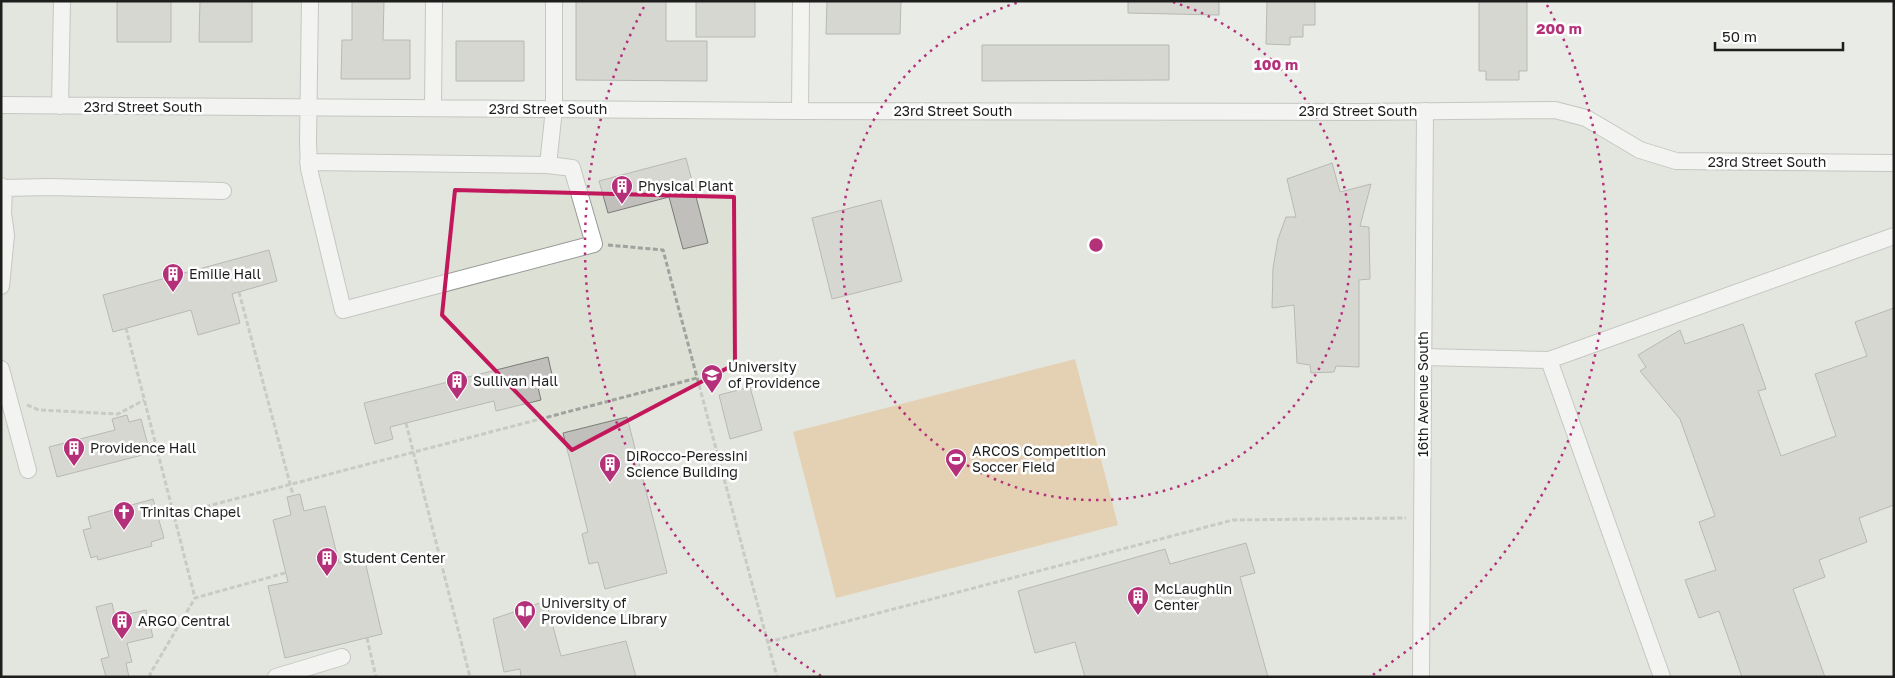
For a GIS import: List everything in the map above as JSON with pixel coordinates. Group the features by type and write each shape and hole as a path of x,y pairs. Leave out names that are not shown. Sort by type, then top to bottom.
{"street":[{"path":"60,106 62,1"},
{"path":"308,162 548,165 572,168 594,244 343,310 308,162 310,1"},
{"path":"433,108 434,1"},
{"path":"548,165 554,109 554,1"},
{"path":"800,111 801,1"},
{"name":"23rd Street South","path":"1,105 800,111 1359,112 1555,110 1586,118 1640,150 1676,161 1894,162"},
{"name":"16th Avenue South","path":"1420,677 1425,111"},
{"path":"1,286 6,235 3,213 3,187 223,191"},
{"path":"1423,357 1549,360 1894,236"},
{"path":"1549,360 1662,677"},
{"path":"1,369 28,470"},
{"path":"276,677 342,657"}],"path":[{"path":"594,244 663,250 777,677"},
{"path":"239,292 292,495"},
{"path":"126,328 194,598"},
{"path":"162,518 697,378"},
{"path":"8,397 39,410 118,414 144,400"},
{"path":"406,423 470,677"},
{"path":"768,642 1233,520 1422,517"},
{"path":"151,677 150,674 194,598 285,572"},
{"path":"367,638 376,677"}],"highlighted area":[{"path":"455,190 734,197 735,364 572,450 442,315"}],"shaded area":[{"name":"University of Providence","path":"1,1 310,1 309,107 1555,110 1676,161 1894,162 1894,677 1,677"},
{"name":"ARCOS Competition Soccer Field","path":"1075,359 1118,525 836,598 793,432"}],"building":[{"path":"117,1 171,1 171,42 117,42"},
{"path":"200,1 252,1 252,42 199,42"},
{"path":"352,1 384,1 383,40 410,40 410,79 341,79 342,40 352,40"},
{"path":"576,1 666,1 666,41 707,41 707,81 576,80"},
{"path":"696,1 755,1 755,37 696,37"},
{"path":"827,1 901,1 900,34 826,34"},
{"path":"1128,1 1219,1 1219,15 1128,13"},
{"path":"1267,1 1315,1 1315,25 1303,25 1303,37 1290,37 1290,45 1266,44"},
{"path":"1479,1 1527,1 1527,71 1519,71 1519,80 1486,80 1486,71 1479,71"},
{"path":"456,41 524,41 524,81 456,81"},
{"path":"982,45 1169,45 1169,80 982,81"},
{"name":"Physical Plant","path":"686,158 708,243 683,249 669,197 608,213 599,181"},
{"path":"1332,163 1340,192 1371,184 1360,226 1369,227 1370,279 1359,280 1359,367 1336,366 1334,372 1311,373 1310,365 1297,363 1294,305 1272,308 1273,268 1278,239 1286,217 1296,217 1287,179"},
{"path":"881,200 902,281 832,299 812,218"},
{"name":"Emilie Hall","path":"269,250 277,281 232,294 240,323 198,335 191,310 113,332 103,295"},
{"path":"1894,308 1894,505 1859,518 1867,542 1819,560 1825,577 1793,589 1825,677 1742,677 1719,611 1699,618 1685,580 1716,570 1699,522 1715,516 1680,419 1640,371 1646,367 1638,355 1680,330 1685,344 1743,324 1766,389 1758,391 1781,456 1836,436 1815,374 1867,356 1855,322"},
{"name":"Sullivan Hall","path":"548,357 553,379 537,383 541,400 496,411 494,401 390,427 393,439 375,444 364,403"},
{"path":"750,387 762,430 730,439 719,395"},
{"name":"Providence Hall","path":"127,415 129,422 141,419 150,453 57,477 49,447 115,430 112,419"},
{"name":"DiRocco-Peressini Science Building","path":"627,417 667,573 605,589 598,562 589,564 582,534 588,532 563,433"},
{"name":"Student Center","path":"300,494 304,511 325,506 339,563 364,557 382,634 285,658 268,586 288,582 273,520 291,515 287,497"},
{"path":"153,499 164,538 151,542 152,546 98,560 97,556 91,558 83,530 91,528 88,517"},
{"name":"McLaughlin Center","path":"1246,543 1255,573 1240,577 1268,677 1085,677 1075,642 1035,653 1018,591 1165,549 1170,564"},
{"name":"University of Providence Library","path":"546,601 561,656 626,641 636,677 521,677 520,669 504,672 493,619"},
{"name":"ARGO Central","path":"112,603 115,617 146,610 153,637 127,643 132,662 126,663 129,677 106,677 101,659 109,657 96,607"}],"place":[{"name":"Physical Plant","path":"622,205"},
{"name":"Emilie Hall","path":"173,293"},
{"name":"University of Providence","path":"712,394"},
{"name":"Sullivan Hall","path":"457,400"},
{"name":"Providence Hall","path":"74,467"},
{"name":"ARCOS Competition Soccer Field","path":"956,478"},
{"name":"DiRocco-Peressini Science Building","path":"610,483"},
{"name":"Trinitas Chapel","path":"124,531"},
{"name":"Student Center","path":"327,577"},
{"name":"McLaughlin Center","path":"1138,616"},
{"name":"University of Providence Library","path":"525,630"},
{"name":"ARGO Central","path":"122,640"}]}
